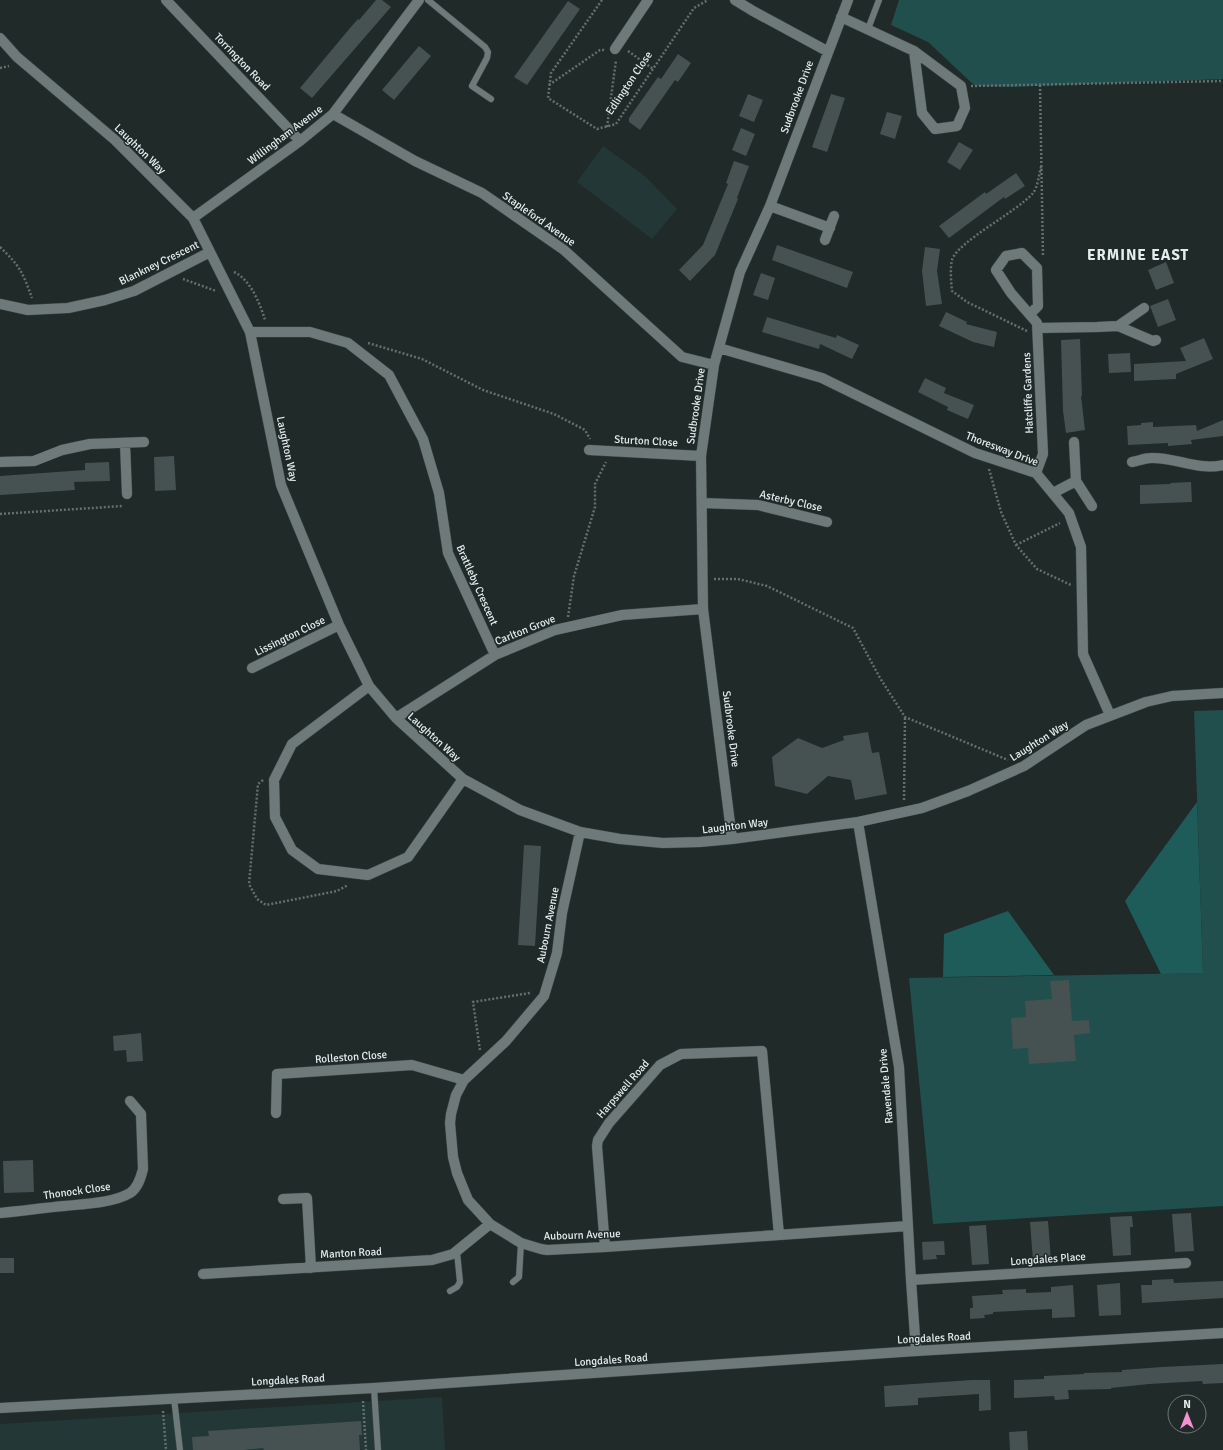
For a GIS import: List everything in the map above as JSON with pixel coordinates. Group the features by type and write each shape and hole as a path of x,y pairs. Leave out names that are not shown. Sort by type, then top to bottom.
{"street":[{"name":"Torrington Road","path":"166,0 300,141"},
{"name":"Willingham Avenue","path":"193,218 300,141 333,114 420,0"},
{"path":"617,46 648,0"},
{"path":"735,0 827,51"},
{"name":"Sudbrooke Drive","path":"732,839 703,609 701,456 714,365 740,272 770,206 827,51 848,0"},
{"path":"842,17 914,51 961,86 965,108 957,126 935,129 922,113 914,51"},
{"name":"Laughton Way","path":"0,38 17,57 115,140 193,218 250,332 281,485 339,625 369,686 396,718 463,779 520,810 580,832 620,839 662,843 732,839 858,822 922,808 968,791 1024,766 1086,725 1146,702 1172,696 1223,693"},
{"name":"Stapleford Avenue","path":"333,114 415,162 482,193 564,250 682,357 714,365"},
{"path":"770,206 830,228"},
{"path":"826,240 834,216"},
{"name":"Blankney Crescent","path":"0,304 22,310 35,310 74,307 105,300 134,291 210,252"},
{"name":"Hatcliffe Gardens","path":"1036,473 1043,454 1038,328 1037,323 1012,293 996,270 1006,256 1022,253 1037,268"},
{"path":"1030,314 1038,306 1037,268"},
{"path":"1118,326 1144,308"},
{"path":"1038,328 1097,328 1118,326 1153,341 1156,340"},
{"name":"Brattleby Crescent","path":"250,332 310,332 348,343 389,375 423,438 439,492 448,553 495,655"},
{"name":"Thoresway Drive","path":"719,348 822,378 975,453 1036,473 1070,513 1082,548 1083,654 1110,715"},
{"path":"0,462 34,461 62,450 90,444 144,442"},
{"path":"1074,442 1076,482 1092,506"},
{"path":"124,443 127,494"},
{"name":"Sturton Close","path":"593,450 701,456"},
{"path":"1132,462 1150,458 1172,460 1201,467 1223,465"},
{"path":"1053,494 1076,482"},
{"name":"Asterby Close","path":"702,503 758,505 827,522"},
{"name":"Carlton Grove","path":"396,718 495,655 555,630 622,615 703,609"},
{"name":"Lissington Close","path":"252,668 339,625"},
{"path":"369,686 292,744 274,780 275,817 292,850 318,869 368,875 408,857 463,779"},
{"name":"Ravendale Drive","path":"858,822 899,1067 916,1351"},
{"name":"Aubourn Avenue","path":"580,832 562,913 557,953 544,996 506,1041 464,1080 456,1095 450,1114 452,1157 468,1200 490,1224 521,1243 547,1250 908,1226"},
{"name":"Harpswell Road","path":"605,1247 597,1146 598,1140 609,1123 660,1065 681,1054 762,1051 779,1235"},
{"name":"Rolleston Close","path":"276,1113 277,1074 412,1065 464,1080"},
{"name":"Thonock Close","path":"0,1213 95,1202 116,1198 131,1192 137,1185 143,1169 141,1114 130,1101"},
{"path":"283,1200 307,1198 310,1268"},
{"name":"Manton Road","path":"203,1274 432,1260 457,1252 490,1224"},
{"name":"Longdales Place","path":"911,1280 1186,1263"},
{"name":"Longdales Road","path":"0,1408 363,1389 916,1351 1223,1333"}],"lane":[{"path":"428,0 485,47 488,52 487,58 472,86 491,99"},
{"path":"868,29 879,0"},
{"path":"514,1282 519,1277 521,1243"},
{"path":"450,1292 457,1287 460,1282 457,1252"},
{"path":"374,1388 378,1450"},
{"path":"174,1398 180,1450"}],"path":[{"path":"549,85 550,73 602,0"},
{"name":"Edlington Close","path":"549,85 548,98 597,129 616,124 694,8 708,0"},
{"path":"549,85 600,50 617,46 653,70"},
{"path":"607,127 617,46"},
{"path":"961,86 1223,81"},
{"path":"1037,268 1043,259 1040,85"},
{"path":"0,247 15,261 24,276 35,310"},
{"path":"218,267 236,273 249,286 262,312 267,332"},
{"path":"168,274 233,298"},
{"path":"348,343 368,343 422,359 484,390 554,414 585,430 593,450"},
{"path":"567,627 574,576 595,507 595,484 611,451"},
{"path":"986,457 1001,512 1016,545 1036,569 1082,590"},
{"path":"0,514 130,505"},
{"path":"1016,545 1071,517"},
{"path":"703,579 738,579 767,586 854,628 880,678 905,717 904,812"},
{"path":"905,717 1024,766"},
{"path":"482,1063 473,1002 535,992"},
{"path":"363,1389 366,1450"},
{"path":"162,1399 166,1450"}],"shaded area":[{"path":"899,0 1223,0 1223,79 1009,87 975,86 928,42 891,25"},
{"path":"603,146 645,176 677,209 652,239 577,182"},
{"path":"1223,710 1223,1206 933,1224 909,978 1203,973 1194,711"},
{"path":"1197,802 1203,973 1161,974 1125,901"},
{"path":"1008,911 1054,975 943,977 944,934"},
{"path":"442,1397 445,1450 0,1450 0,1424"}],"building":[{"path":"376,0 382,0 391,7 312,98 300,88 350,28"},
{"path":"568,1 580,9 527,85 514,77"},
{"path":"419,46 431,56 394,100 382,90"},
{"path":"678,54 691,63 678,82 675,80 640,130 629,122 629,118 658,77 661,79"},
{"path":"748,94 763,100 754,122 739,116"},
{"path":"831,94 845,98 827,152 812,147"},
{"path":"887,112 902,116 895,139 880,134"},
{"path":"741,128 755,134 746,156 732,150"},
{"path":"959,142 973,150 960,170 947,162"},
{"path":"734,161 749,166 737,198 738,199 715,255 690,281 679,270 703,245 728,184 726,183"},
{"path":"1016,173 1025,186 1005,199 1004,197 949,238 939,226 985,192 986,194"},
{"path":"777,245 853,272 847,288 772,260"},
{"path":"925,247 940,249 937,271 942,304 926,306 922,271"},
{"path":"1166,262 1174,283 1156,290 1148,270"},
{"path":"761,273 775,278 768,300 753,295"},
{"path":"1168,299 1176,320 1158,327 1150,306"},
{"path":"946,312 967,322 966,324 997,332 994,347 973,342 939,326"},
{"path":"767,317 836,338 837,335 859,345 852,359 820,344 819,349 762,332"},
{"path":"1204,338 1213,359 1176,374 1176,379 1134,381 1134,364 1186,361 1180,348"},
{"path":"1080,339 1081,396 1085,430 1066,433 1063,411 1061,340"},
{"path":"1130,353 1131,372 1109,373 1108,354"},
{"path":"925,378 946,388 944,393 974,405 968,419 947,410 948,407 918,392"},
{"path":"1223,420 1223,436 1191,440 1192,444 1168,446 1168,443 1128,445 1127,426 1153,422 1153,427 1196,425 1197,431"},
{"path":"174,456 176,490 155,491 154,457"},
{"path":"109,462 110,481 74,482 75,490 0,495 0,476 85,470 85,463"},
{"path":"1191,482 1192,502 1140,504 1140,485"},
{"path":"868,732 872,753 879,752 887,794 855,800 851,780 828,776 807,794 775,786 772,757 798,738 822,748 844,740 843,736"},
{"path":"524,845 541,846 535,946 518,945"},
{"path":"1069,980 1072,1021 1089,1020 1090,1033 1074,1035 1076,1061 1029,1064 1028,1048 1013,1049 1011,1018 1026,1017 1025,1001 1052,999 1050,981"},
{"path":"141,1033 143,1061 127,1062 126,1050 114,1051 113,1036"},
{"path":"33,1160 34,1192 4,1193 3,1161"},
{"path":"1191,1213 1194,1251 1175,1252 1172,1214"},
{"path":"1132,1216 1133,1227 1130,1227 1131,1255 1113,1256 1110,1217"},
{"path":"1048,1221 1051,1260 1033,1261 1030,1222"},
{"path":"986,1225 989,1264 972,1265 969,1226"},
{"path":"944,1241 945,1255 936,1255 937,1259 923,1260 922,1242"},
{"path":"0,1258 14,1258 14,1273 0,1273"},
{"path":"1173,1279 1174,1283 1223,1281 1223,1298 1142,1303 1141,1285 1152,1285 1152,1280"},
{"path":"1120,1283 1121,1315 1099,1316 1097,1285"},
{"path":"1073,1285 1075,1317 1052,1318 1052,1309 993,1312 993,1314 984,1315 985,1318 970,1319 970,1308 973,1308 972,1296 1003,1294 1002,1290 1026,1289 1026,1293 1051,1292 1051,1287"},
{"path":"1223,1364 1223,1383 1203,1384 1202,1381 1149,1384 1111,1389 1068,1390 1069,1399 1055,1400 1054,1396 1014,1398 1014,1380 1044,1379 1044,1376 1084,1373 1122,1372 1122,1370"},
{"path":"990,1380 991,1410 979,1411 979,1394 918,1398 918,1405 885,1407 884,1386"},
{"path":"361,1421 362,1435 359,1435 360,1450 264,1450 263,1448 243,1450 193,1450 192,1437 209,1436 208,1431"},
{"path":"1027,1431 1028,1450 1010,1450 1009,1432"}],"district":[{"name":"ERMINE EAST","path":"1138,255"}]}
